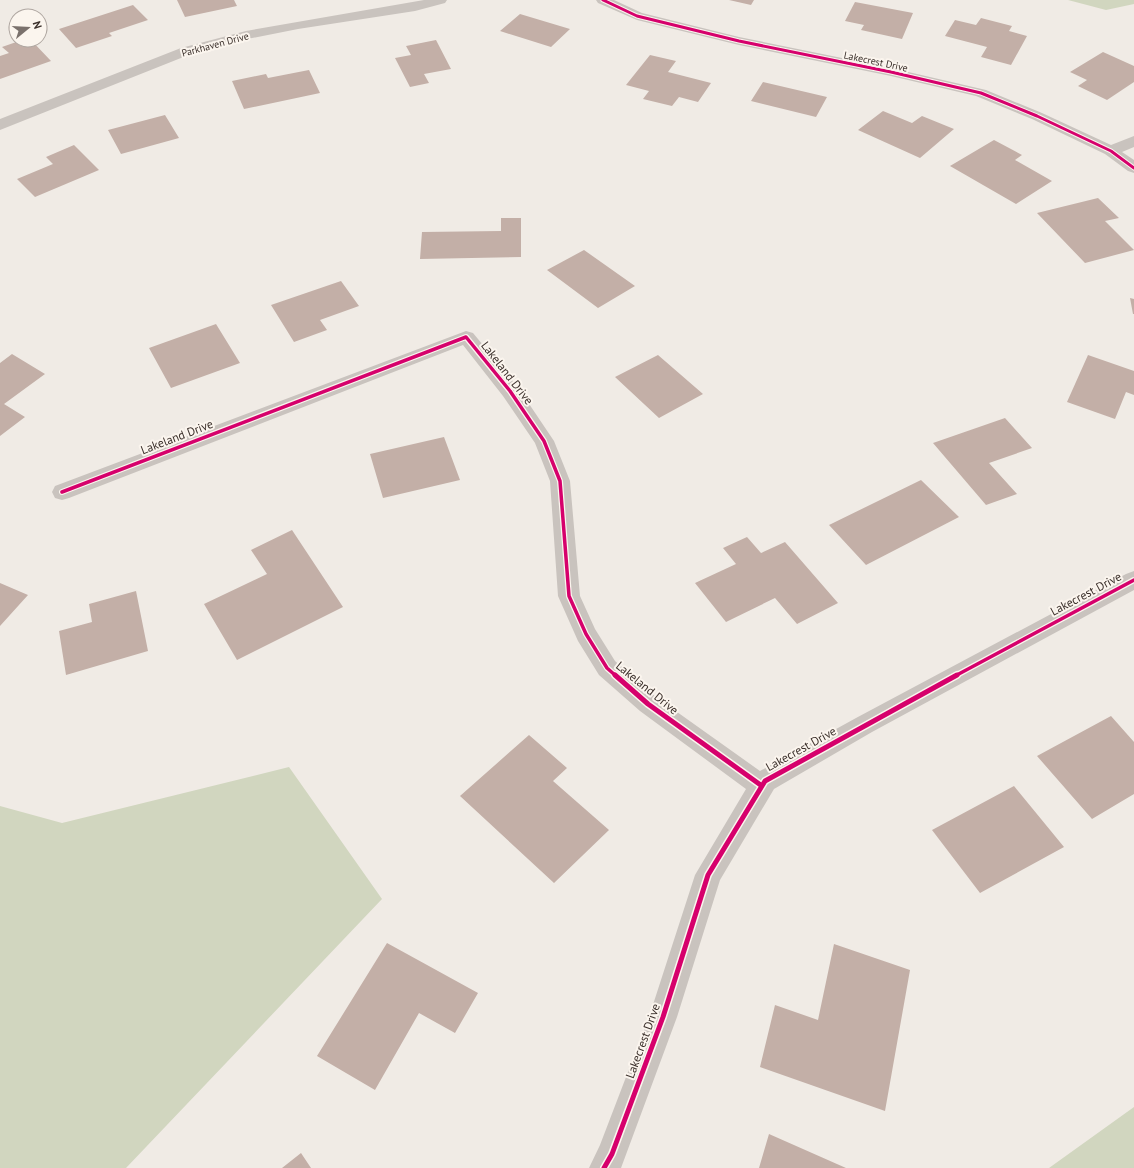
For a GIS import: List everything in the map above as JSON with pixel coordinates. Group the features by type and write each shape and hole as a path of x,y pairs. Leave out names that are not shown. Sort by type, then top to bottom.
{"street":[{"name":"Parkhaven Drive","path":"0,125 186,51 261,32 415,7 440,0"},
{"name":"Lakecrest Drive","path":"603,0 638,16 739,41 891,72 982,93 1037,116 1111,151 1134,168"},
{"path":"1111,151 1134,141"},
{"name":"Lakeland Drive","path":"62,492 466,337 510,391 544,441 560,481 569,596 586,634 607,668 648,704 762,786"},
{"name":"Lakecrest Drive","path":"604,1168 612,1154 663,1017 708,875 765,781 864,725 1134,580"}],"green space":[{"path":"1068,0 1134,0 1134,4 1106,10"},
{"path":"289,767 382,899 126,1168 0,1168 0,806 62,823"},
{"path":"1134,1107 1134,1168 1049,1168"}],"building":[{"path":"177,0 234,0 237,6 185,17"},
{"path":"729,0 754,0 751,5"},
{"path":"855,2 913,13 902,39 861,30 864,25 845,21"},
{"path":"133,5 148,20 109,33 112,36 76,48 59,29"},
{"path":"520,14 570,29 551,47 500,31"},
{"path":"981,18 1012,26 1009,31 1027,36 1011,65 981,57 987,47 945,36 955,20 976,25"},
{"path":"436,40 451,69 424,74 429,83 410,87 395,58 411,55 406,46"},
{"path":"8,45 8,48 39,48 51,61 0,79 0,56 9,53 2,47"},
{"path":"1103,52 1134,66 1134,82 1107,100 1078,86 1087,80 1070,72"},
{"path":"650,55 676,61 668,72 711,83 698,102 679,97 672,106 643,99 649,91 626,85"},
{"path":"309,70 320,93 244,109 232,81 266,74 268,78"},
{"path":"763,82 827,97 816,117 751,101"},
{"path":"883,111 912,123 922,116 954,129 920,158 858,130"},
{"path":"165,115 179,138 121,154 108,130"},
{"path":"994,140 1022,155 1015,160 1052,181 1016,204 950,166"},
{"path":"74,145 99,170 35,197 17,179 53,164 46,157"},
{"path":"1098,198 1119,218 1105,221 1134,250 1085,263 1037,213"},
{"path":"501,218 521,218 521,257 420,259 422,232 501,231"},
{"path":"584,250 635,286 598,308 547,270"},
{"path":"341,281 359,306 320,320 327,330 294,342 271,305"},
{"path":"1130,298 1134,299 1134,314 1133,314"},
{"path":"216,324 240,363 171,388 149,348"},
{"path":"12,354 45,374 4,404 25,417 0,436 0,363"},
{"path":"658,355 703,394 659,418 615,377"},
{"path":"1088,355 1134,371 1134,395 1126,392 1115,419 1067,402"},
{"path":"1005,418 1032,448 989,463 1017,494 986,505 933,443"},
{"path":"444,437 460,480 383,498 370,454"},
{"path":"921,480 959,517 866,565 829,525"},
{"path":"292,530 343,607 237,660 204,604 267,574 251,550"},
{"path":"747,537 761,553 785,542 838,603 797,624 775,598 726,622 695,583 736,564 723,548"},
{"path":"0,583 28,595 0,626"},
{"path":"136,591 148,651 66,675 59,631 92,622 89,604"},
{"path":"1111,716 1134,742 1134,794 1092,819 1037,756"},
{"path":"529,735 567,768 553,781 609,830 554,883 460,796"},
{"path":"1014,786 1064,847 980,893 932,830"},
{"path":"387,943 478,993 455,1033 419,1013 375,1090 317,1056"},
{"path":"834,944 910,970 885,1111 760,1067 775,1005 818,1020"},
{"path":"769,1134 846,1168 759,1168"},
{"path":"301,1153 311,1168 282,1168"}],"cycle path":[{"path":"603,0 637,16 739,41 891,72 981,93 1037,116 1111,151 1134,168"},
{"path":"62,492 466,337 510,391 544,441 560,481 569,596 586,634 607,668 648,704 762,786"},
{"path":"604,1168 612,1154 663,1017 708,875 765,781 864,725 1134,580"}]}
